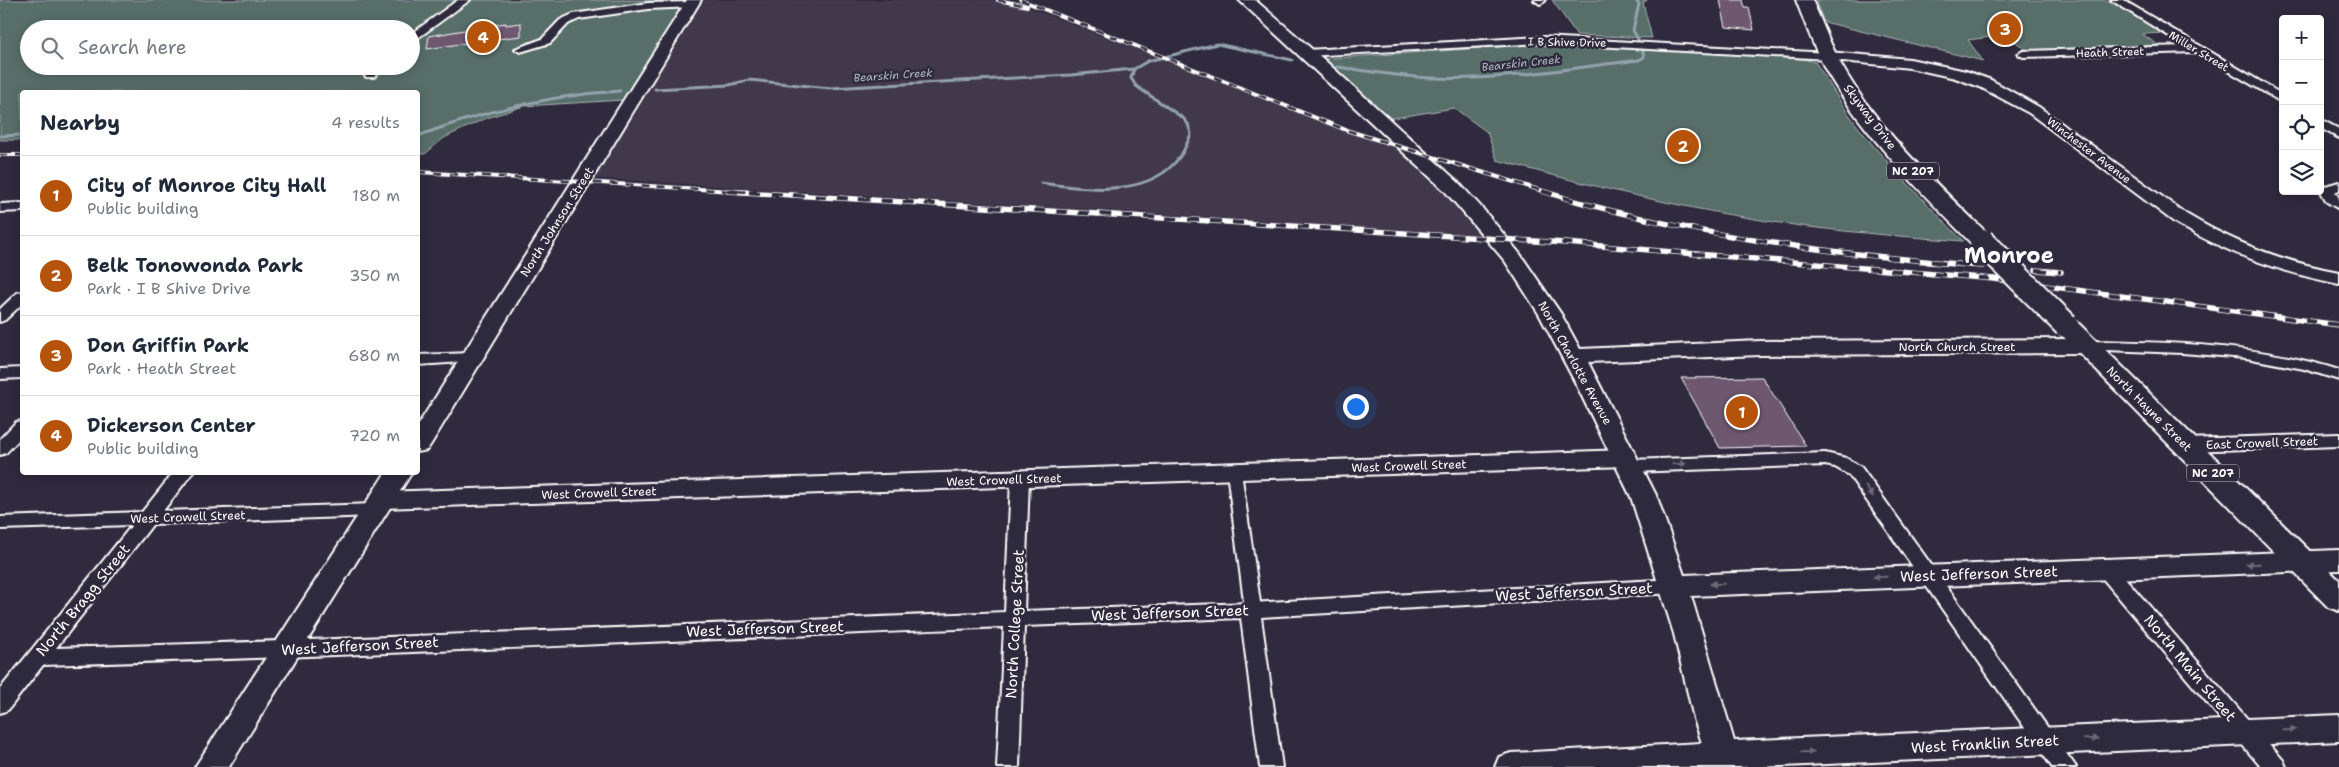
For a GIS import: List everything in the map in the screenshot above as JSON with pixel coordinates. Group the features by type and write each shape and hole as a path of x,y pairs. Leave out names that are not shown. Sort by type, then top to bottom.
{"main road":[{"name":"North Charlotte Avenue","path":"1246,0 1451,186 1475,212 1512,258 1550,314 1628,462 1644,497 1689,634 1710,720 1725,761"},
{"name":"Skyway Drive","path":"1804,0 1828,56 1846,88 1891,146 2086,346"},
{"name":"North Johnson Street","path":"420,441 693,2"},
{"name":"North Church Street","path":"1573,356 1760,348 2086,346"},
{"name":"North Hayne Street","path":"2086,346 2339,599"},
{"path":"211,767 397,475"},
{"name":"West Jefferson Street","path":"1674,586 2339,560"},
{"name":"West Franklin Street","path":"1512,767 1725,761 2046,741 2339,728"}],"street":[{"path":"420,33 465,0"},
{"name":"Miller Street","path":"2116,0 2279,98"},
{"path":"520,48 546,41 564,22 577,16 693,2"},
{"name":"I B Shive Drive","path":"1306,53 1533,40 1612,42 1828,56"},
{"name":"Heath Street","path":"2023,54 2197,49"},
{"name":"Winchester Avenue","path":"1828,56 1917,63 1949,70 1986,82 2013,96 2034,110 2180,218 2202,232 2261,258 2290,268 2339,278"},
{"path":"2339,186 2327,190 2332,199 2339,205"},
{"path":"0,208 20,207"},
{"path":"0,317 20,298"},
{"name":"North Church Street","path":"2086,346 2222,350 2289,362 2339,375"},
{"path":"420,360 472,358"},
{"path":"0,374 20,373"},
{"path":"0,448 20,428"},
{"name":"East Crowell Street","path":"2185,445 2339,440"},
{"name":"West Crowell Street","path":"0,523 148,518 379,505 1234,472 1628,462 1834,461 1855,470 1928,575"},
{"path":"1234,472 1271,767"},
{"name":"North Bragg Street","path":"0,704 182,475"},
{"name":"North College Street","path":"1008,767 1016,619 1020,480"},
{"name":"North Main Street","path":"2106,569 2274,767"},
{"path":"1928,575 2065,767"},
{"name":"West Jefferson Street","path":"37,657 286,650 412,643 1252,610 1674,586"}],"shaded area":[{"path":"702,0 1009,0 1405,152 1453,193 1484,235 593,178"}],"green space":[{"path":"0,0 689,0 623,100 524,106 484,119 444,138 425,154 420,154 420,90 20,90 20,140 0,140"},
{"path":"1552,0 1647,0 1643,3 1652,38 1577,35"},
{"path":"1815,0 2113,0 2166,33 2142,34 2161,47 2028,51 2006,35 1968,40 1983,61 1824,22"},
{"path":"1527,45 1611,47 1803,59 1815,62 1847,112 1871,143 1963,241 1882,235 1724,214 1572,180 1497,160 1487,132 1454,108 1387,119 1320,59"}],"building":[{"path":"1720,0 1743,0 1745,8 1749,8 1754,30 1726,27"},
{"path":"506,23 506,25 521,23 521,36 497,39 497,48 477,51 477,46 473,46 473,42 427,49 429,36"},
{"path":"1762,377 1806,446 1720,448 1681,378"}],"waterway":[{"name":"Bearskin Creek","path":"1337,67 1432,78 1484,78 1639,60 1644,57 1642,47 1633,30 1639,4 1635,0"},
{"name":"Bearskin Creek","path":"1134,69 1148,61 1217,44 1292,60"},
{"name":"Bearskin Creek","path":"655,89 729,85 749,80 830,88 1071,75 1134,69"},
{"name":"Bearskin Creek","path":"1041,183 1097,188 1117,188 1135,185 1153,179 1168,169 1181,155 1191,134 1188,124 1183,118 1136,86 1131,78 1134,69"},
{"name":"Bearskin Creek","path":"420,135 467,119 542,100 620,91"},
{"name":"Bearskin Creek","path":"0,136 20,135"}],"railway":[{"path":"998,0 1027,6"},
{"path":"1021,0 1346,130 1546,192"},
{"path":"0,155 20,155"},
{"path":"420,172 748,192"},
{"path":"727,191 1566,243 1994,279 2339,325"},
{"path":"1542,191 1650,220 1760,241 1870,256 1982,266 1928,262"},
{"path":"2036,270 2061,272"}],"place":[{"name":"Don Griffin Park","path":"2005,29"},
{"name":"Dickerson Center","path":"483,37"},
{"name":"Belk Tonowonda Park","path":"1683,146"},
{"name":"City of Monroe City Hall","path":"1742,412"}],"district":[{"name":"Monroe","path":"2009,255"}]}
